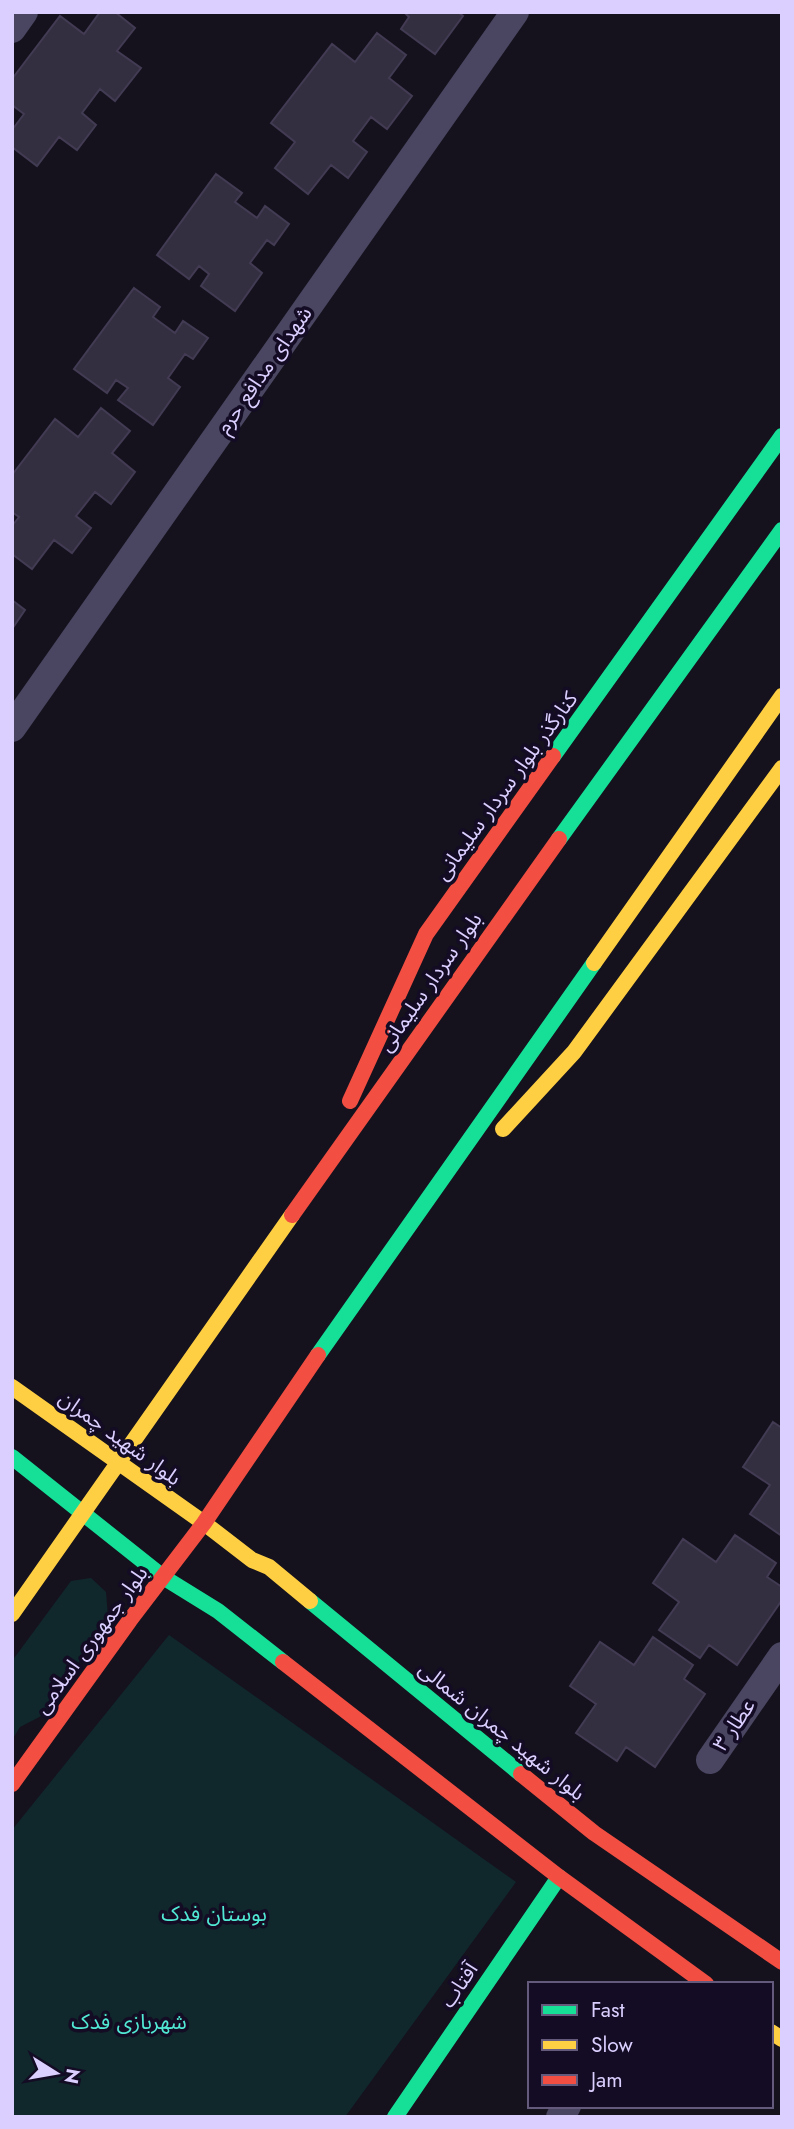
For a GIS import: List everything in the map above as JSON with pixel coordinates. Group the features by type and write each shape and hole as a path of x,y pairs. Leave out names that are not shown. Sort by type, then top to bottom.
{"main road":[{"name":"کنارگذر بلوار سردار سلیمانی","path":"311,1188 426,934 782,436"},
{"name":"بلوار سردار سلیمانی","path":"119,1464 446,995 782,530"},
{"path":"204,1523 268,1426 782,696"},
{"path":"492,1140 574,1052 782,768"},
{"path":"402,1239 474,1160"},
{"name":"بلوار شهید چمران","path":"12,1387 204,1523"},
{"path":"12,1457 163,1577 218,1611 559,1877 703,1982"},
{"path":"12,1614 119,1464"},
{"name":"بلوار جمهوری اسلامی","path":"12,1784 204,1523"},
{"name":"بلوار شهید چمران شمالی","path":"204,1523 252,1560 268,1567 594,1833 782,1962"},
{"name":"آفتاب","path":"395,2117 559,1877"}],"street":[{"path":"12,29 24,12"},
{"name":"شهدای مدافع حرم","path":"12,728 515,12"},
{"name":"عطار ۳","path":"710,1760 782,1656"}],"green space":[{"path":"91,1578 106,1592 108,1618 45,1714 20,1727 12,1740 12,1661 71,1581"},
{"name":"بوستان فدک","path":"169,1635 516,1882 345,2117 12,2117 12,1830"}],"building":[{"path":"100,12 115,12 135,28 117,51 141,68 115,101 100,89 82,113 96,125 77,150 59,137 37,166 12,147 12,130 24,114 12,105 12,79 60,16 84,34"},
{"path":"404,12 458,12 463,16 435,54 401,29 409,17"},
{"path":"377,33 406,55 389,78 412,96 387,129 371,117 353,141 367,152 348,178 331,165 308,194 275,168 295,142 271,123 332,44 355,62"},
{"path":"216,174 242,193 235,202 257,218 265,206 289,224 274,245 267,240 250,263 262,273 235,311 201,286 209,274 199,266 189,279 157,255"},
{"path":"134,288 160,307 153,317 175,333 183,321 208,338 193,359 185,354 168,378 180,387 153,425 118,400 128,388 116,380 107,393 74,369"},
{"path":"101,408 130,431 112,453 135,472 111,504 95,492 76,516 91,528 72,553 54,540 32,569 12,554 12,526 19,517 12,512 12,475 55,419 78,437"},
{"path":"12,600 25,610 12,629"},
{"path":"773,1422 782,1428 782,1536 750,1514 770,1485 743,1467"},
{"path":"735,1535 776,1563 767,1577 782,1587 782,1600 737,1665 709,1645 700,1658 659,1630 679,1602 653,1583 683,1539 716,1562"},
{"path":"653,1637 693,1665 684,1679 705,1694 655,1767 626,1747 617,1761 576,1733 596,1704 570,1686 600,1642 634,1665"}],"traffic: fast":[{"path":"553,756 782,436"},
{"path":"559,839 782,530"},
{"path":"318,1355 594,963"},
{"path":"12,1457 163,1577 218,1611 283,1662"},
{"path":"310,1601 521,1774"},
{"path":"395,2117 559,1877"}],"traffic: slow":[{"path":"594,963 782,696"},
{"path":"503,1129 574,1052 782,768"},
{"path":"12,1614 292,1215"},
{"path":"12,1387 252,1560 269,1567 310,1601"},
{"path":"773,2033 782,2039"}],"traffic: jam":[{"path":"350,1101 426,934 553,756"},
{"path":"292,1215 559,839"},
{"path":"12,1784 130,1620 204,1523 318,1355"},
{"path":"283,1662 559,1877 703,1982"},
{"path":"521,1774 594,1833 782,1962"}],"park label":[{"name":"شهربازی فدک","path":"129,2022"}]}
